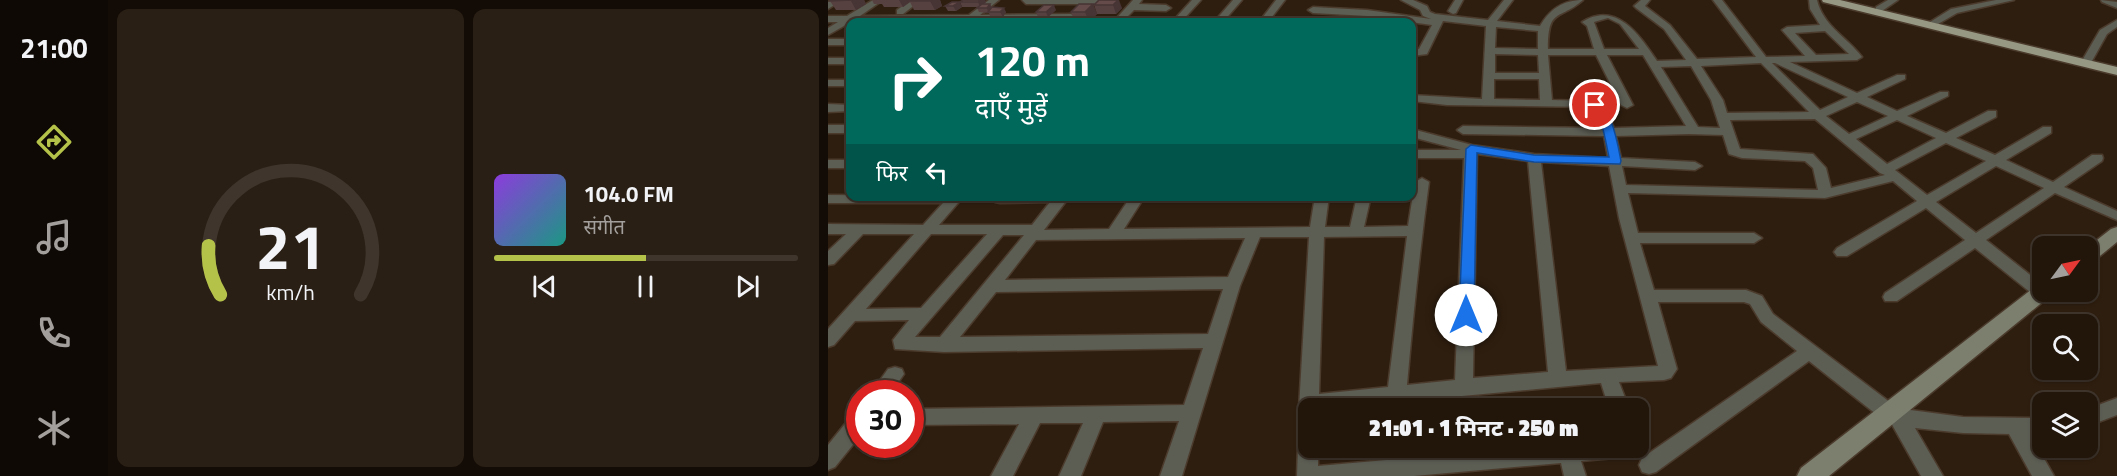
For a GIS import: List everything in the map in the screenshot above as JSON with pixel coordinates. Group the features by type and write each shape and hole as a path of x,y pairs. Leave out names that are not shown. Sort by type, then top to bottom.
{"main road":[{"path":"1827,0 2117,69"},
{"path":"1842,0 2117,69"},
{"path":"2098,248 2117,233"},
{"path":"1810,476 1833,468 2032,299"}],"street":[{"path":"828,6 838,0"},
{"path":"851,18 879,0"},
{"path":"900,12 917,0"},
{"path":"971,18 995,0"},
{"path":"1180,18 1197,0"},
{"path":"1222,18 1238,0"},
{"path":"1266,18 1281,0"},
{"path":"1339,11 1342,0"},
{"path":"1405,0 1424,8 1428,15 1439,20"},
{"path":"1453,11 1459,0"},
{"path":"1488,103 1491,23 1509,0"},
{"path":"1546,104 1543,29 1552,13 1579,0"},
{"path":"1646,0 1639,6 1667,27 1715,94 1732,149 1737,153 1811,158 1824,176 1825,194"},
{"path":"1716,0 1819,115 1927,203 2032,283"},
{"path":"1654,64 1857,57 1828,28 1817,13 1813,0"},
{"path":"1879,9 1894,0"},
{"path":"1935,22 1954,11 2010,0"},
{"path":"2105,0 2117,5"},
{"path":"1006,18 1027,1 1099,1"},
{"path":"1120,18 1134,4 1166,8"},
{"path":"1313,5 1377,18"},
{"path":"931,18 947,6"},
{"path":"1627,105 1600,52 1593,30 1587,22 1612,15 1633,33 1694,130"},
{"path":"1062,18 1071,17"},
{"path":"828,19 846,19"},
{"path":"1416,20 1491,23 1543,29"},
{"path":"1416,53 1423,52 1439,20"},
{"path":"828,32 846,21"},
{"path":"2088,60 2096,41 2112,31 2117,23"},
{"path":"1815,60 1786,30 1828,28"},
{"path":"828,42 846,42"},
{"path":"1489,51 1646,52"},
{"path":"828,61 846,61"},
{"path":"1771,61 2117,216"},
{"path":"1488,76 1544,76"},
{"path":"1722,116 1819,115 1901,77"},
{"path":"828,83 846,83"},
{"path":"1847,139 1944,94"},
{"path":"1363,398 1464,385 1657,373 1668,369 1650,296 1632,238 1609,132 1598,106 1416,98"},
{"path":"828,108 846,108"},
{"path":"1621,189 1825,194 1890,173 1945,138 1992,114"},
{"path":"828,129 846,129"},
{"path":"1463,130 1727,132"},
{"path":"1842,252 2047,130"},
{"path":"1416,134 1471,151"},
{"path":"1416,154 1471,151 1534,158 1695,166"},
{"path":"1464,385 1471,151"},
{"path":"1534,158 1558,378"},
{"path":"1891,297 2056,188 2097,158"},
{"path":"828,164 846,164"},
{"path":"1397,393 1407,289 1417,231 1422,182"},
{"path":"828,199 846,199"},
{"path":"828,340 841,320 953,201"},
{"path":"944,345 1060,201"},
{"path":"1114,234 1134,201"},
{"path":"1309,398 1317,231 1321,201"},
{"path":"1356,231 1363,201"},
{"path":"828,260 859,229"},
{"path":"828,230 1000,229 1114,234 1417,231"},
{"path":"1000,229 924,314 902,340 902,344 1214,341"},
{"path":"1171,476 1233,283 1255,232"},
{"path":"1632,238 1754,238"},
{"path":"991,286 1233,283"},
{"path":"1650,296 1750,297 1756,300 1767,318 1893,415 1932,476"},
{"path":"841,320 924,314"},
{"path":"1644,458 1653,471 1810,351"},
{"path":"890,380 895,374"},
{"path":"1607,375 1615,398"},
{"path":"2098,416 2113,412"},
{"path":"924,417 1190,413"},
{"path":"1070,476 1097,414"},
{"path":"1002,476 1034,415"},
{"path":"1893,415 2032,426"},
{"path":"2015,426 2043,476"},
{"path":"828,461 846,438"},
{"path":"1308,458 1308,476 1512,458"},
{"path":"1570,458 1575,476"}],"building":[{"path":"963,0 980,0 960,2"},
{"path":"1099,0 1118,0 1113,5 1094,5"},
{"path":"952,2 960,2 953,6 945,6"},
{"path":"982,4 990,4 987,8 977,8"},
{"path":"1079,4 1093,4 1085,12 1071,12"},
{"path":"1044,5 1054,5 1046,12 1036,12"},
{"path":"992,7 1004,8 1000,12 988,12"}],"route":[{"path":"1466,315 1471,149 1534,158 1615,161 1609,132 1600,107 1595,105"}]}
